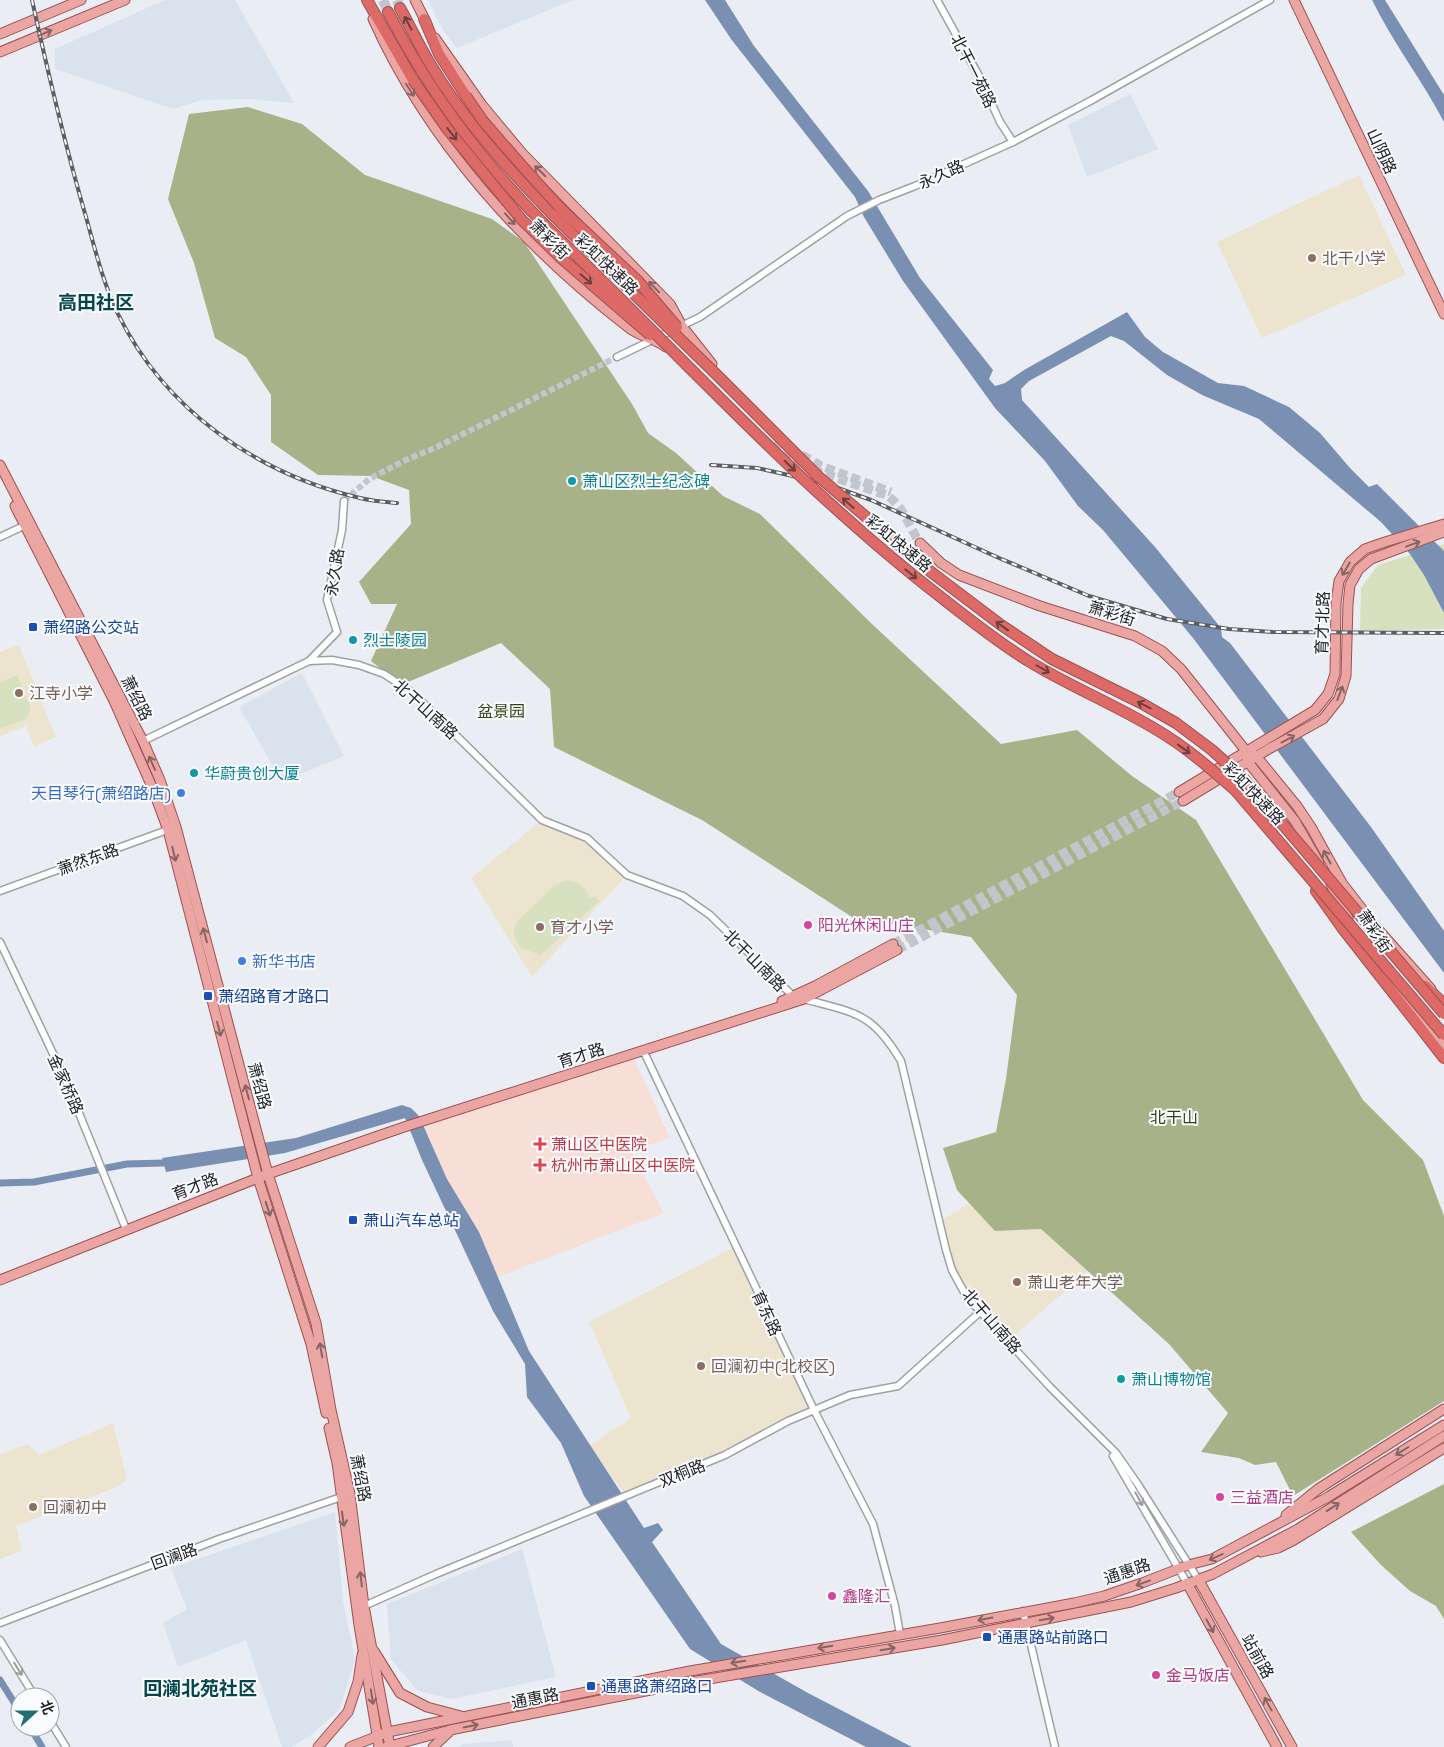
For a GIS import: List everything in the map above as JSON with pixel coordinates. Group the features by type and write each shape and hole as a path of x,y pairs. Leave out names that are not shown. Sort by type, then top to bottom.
{"highway":[{"path":"366,0 413,80 448,130 522,220 561,258 708,386"},
{"name":"彩虹快速路","path":"400,8 428,61 460,108 495,152 553,215 819,477 931,572 1052,660 1158,712 1212,750 1244,779 1444,1014"},
{"name":"彩虹快速路","path":"388,12 415,62 450,115 511,190 787,463 849,521 940,597 1027,660 1159,731 1204,763 1236,791 1444,1035"},
{"path":"424,19 438,54 484,121 562,210 638,281 718,376"},
{"path":"1298,863 1342,929 1444,1058"},
{"path":"1397,959 1444,1004"}],"main road":[{"path":"0,34 81,0"},
{"path":"0,52 125,0"},
{"name":"萧彩街","path":"366,0 389,53 408,88 458,159 524,235 567,278 631,330 664,345 773,444"},
{"path":"416,0 436,40 482,105 522,153 670,304 682,326 710,363 782,436"},
{"name":"山阴路","path":"1294,0 1444,314"},
{"name":"萧绍路","path":"0,465 27,524 142,741 160,780 268,1174 316,1323 331,1410 350,1494 367,1646 388,1732 388,1746"},
{"path":"0,477 27,524 114,701 172,828 258,1178 310,1344 336,1463 340,1497 367,1646 379,1747"},
{"name":"育才北路","path":"1179,792 1315,710 1328,694 1335,674 1336,603 1339,581 1350,562 1366,549 1444,524"},
{"name":"育才北路","path":"1183,802 1267,750 1323,719 1339,699 1346,676 1350,585 1359,569 1371,559 1441,534"},
{"name":"萧彩街","path":"922,542 949,569 967,578 1057,612 1130,634 1156,647 1181,669 1246,751 1256,757 1302,813 1342,883 1376,927 1444,1004"},
{"name":"萧彩街","path":"1246,751 1248,762 1295,821 1360,941 1444,1045"},
{"name":"育才路","path":"0,1280 268,1174 404,1127 804,999 895,947 792,997 738,1020"},
{"path":"1244,1543 1290,1512 1318,1489 1444,1409"},
{"name":"通惠路","path":"350,1747 388,1732 690,1671 1074,1603 1104,1596 1188,1565 1212,1559 1244,1543 1328,1497 1444,1425"},
{"name":"通惠路","path":"388,1746 450,1730 692,1682 942,1640 1131,1602 1213,1574 1298,1529 1444,1436"},
{"path":"1248,1555 1278,1548 1294,1540 1444,1448"},
{"name":"站前路","path":"1198,1579 1292,1747"},
{"path":"1187,1584 1277,1747"},
{"path":"367,1646 400,1693 427,1707 463,1717"},
{"path":"318,1747 348,1712 367,1646"},
{"path":"433,1747 450,1730"}],"street":[{"name":"北干一苑路","path":"937,0 979,76 1000,122 1013,142"},
{"name":"永久路","path":"617,357 700,317 847,216 879,200 1013,142 1270,0"},
{"name":"永久路","path":"309,661 337,632 327,600 342,530 344,501"},
{"path":"0,537 27,524"},
{"name":"北干山南路","path":"142,741 309,661 332,660 359,665 384,674 413,693 542,820 587,838 627,875 684,896 710,915 792,997 854,1013 865,1018 883,1034 900,1061 952,1270 964,1292 980,1312 1116,1453 1198,1579"},
{"name":"萧然东路","path":"0,891 172,828"},
{"name":"金家桥路","path":"0,942 66,1081 126,1230"},
{"name":"育东路","path":"643,1050 814,1410 873,1524 893,1598 900,1634"},
{"name":"双桐路","path":"364,1606 436,1574 725,1455 788,1421 850,1395 898,1386 980,1312"},
{"path":"1105,1443 1187,1584"},
{"name":"回澜路","path":"0,1623 219,1539 350,1494"},
{"path":"1023,1611 1055,1747"},
{"path":"0,1640 29,1687"}],"shaded area":[{"path":"165,0 235,0 294,103 248,99 202,100 173,109 55,69 55,49"},
{"path":"428,0 573,0 457,48 443,30"},
{"path":"1130,94 1158,149 1087,177 1068,125"},
{"name":"北干小学","path":"1359,175 1406,275 1262,338 1217,242"},
{"name":"江寺小学","path":"19,645 56,737 34,746 26,726 0,736 0,652"},
{"path":"302,673 344,756 282,782 239,707"},
{"name":"育才小学","path":"542,820 587,838 627,875 532,977 471,878"},
{"name":"杭州市萧山区中医院","path":"632,1054 670,1138 631,1151 664,1213 498,1277 479,1232 447,1179 422,1122"},
{"name":"萧山老年大学","path":"970,1203 995,1231 1041,1229 1088,1271 1008,1341 964,1292 952,1270 939,1222"},
{"name":"回澜初中(北校区)","path":"736,1246 814,1410 725,1455 626,1496 589,1446 631,1418 589,1322"},
{"name":"回澜初中","path":"113,1423 127,1480 117,1487 16,1526 22,1551 0,1559 0,1454 28,1444 39,1455"},
{"path":"335,1512 343,1601 355,1659 340,1709 311,1735 291,1747 282,1747 246,1640 178,1667 163,1623 187,1609 171,1568"},
{"path":"522,1549 556,1677 452,1699 418,1691 391,1659 387,1604"},
{"path":"512,1740 513,1747 458,1747 463,1744"}],"green space":[{"name":"北干山","path":"248,107 302,124 365,175 492,219 524,242 632,404 648,433 676,453 723,496 760,514 873,625 1001,744 1077,730 1132,776 1196,820 1363,1100 1423,1160 1444,1216 1444,1401 1293,1496 1276,1462 1255,1465 1239,1458 1201,1452 1228,1413 1169,1344 1041,1229 995,1231 957,1190 943,1148 996,1132 1006,1079 1017,995 971,937 852,917 702,820 554,747 550,689 501,643 401,685 371,661 397,604 371,604 359,582 411,524 409,490 371,476 318,475 271,442 271,395 246,357 215,338 194,263 168,199 189,114"},
{"path":"1444,544 1444,629 1360,631 1361,588 1378,565"},
{"path":"17,675 31,709 26,719 0,729 0,682"},
{"path":"567,880 582,886 590,899 594,896 599,901 531,964 539,955 520,947 513,934 516,923 555,885"},
{"path":"1444,1484 1444,1619 1436,1606 1410,1591 1381,1565 1351,1532"}],"water":[{"path":"705,0 725,0 754,46 868,191 920,278 993,370 989,379 995,386 1005,383 1024,370 1127,312 1145,337 1163,352 1218,383 1244,386 1289,407 1320,433 1369,487 1377,484 1444,551 1444,613 1424,575 1410,554 1381,522 1259,419 1202,395 1167,375 1124,341 1111,336 1029,381 1021,389 1022,400 1155,547 1221,628 1222,637 1230,643 1371,827 1444,931 1444,973 1193,638 1103,530 1078,506 1045,461 995,408 903,281 864,217 855,197 731,39"},
{"path":"1372,0 1385,0 1444,95 1444,122 1389,31"},
{"path":"402,1105 411,1108 419,1116 447,1179 479,1232 529,1351 644,1528 658,1523 663,1530 652,1542 721,1644 808,1693 912,1747 866,1747 760,1692 690,1649 584,1496 561,1443 527,1397 525,1364 493,1311 422,1160 405,1118 285,1153 166,1172 162,1158 296,1138"}],"waterway":[{"path":"0,1183 34,1182 127,1164 164,1163"},
{"path":"0,1680 10,1696"},
{"path":"36,1737 42,1747"}],"tunnel":[{"path":"383,0 388,12"},
{"path":"397,0 400,8"},
{"path":"344,501 369,479 617,357"},
{"path":"773,444 802,464"},
{"path":"802,455 821,466 891,492"},
{"path":"813,470 886,495 902,511 920,543"},
{"path":"893,944 1179,792"},
{"path":"897,950 1183,801"}],"railway":[{"path":"32,0 78,190 108,290 118,314 138,348 161,380 188,408 218,433 251,455 285,473 322,487 365,499 397,503"},
{"path":"711,465 757,468 824,483 871,500 1089,596 1167,619 1229,629 1273,632 1444,633"}],"place":[{"name":"北干小学","path":"1312,258"},
{"name":"萧山区烈士纪念碑","path":"572,481"},
{"name":"萧绍路公交站","path":"33,627"},
{"name":"烈士陵园","path":"353,640"},
{"name":"江寺小学","path":"19,693"},
{"name":"华蔚贵创大厦","path":"194,773"},
{"name":"天目琴行(萧绍路店)","path":"181,793"},
{"name":"阳光休闲山庄","path":"808,925"},
{"name":"育才小学","path":"540,927"},
{"name":"新华书店","path":"242,961"},
{"name":"萧绍路育才路口","path":"208,996"},
{"name":"萧山区中医院","path":"540,1144"},
{"name":"杭州市萧山区中医院","path":"540,1165"},
{"name":"萧山汽车总站","path":"353,1220"},
{"name":"萧山老年大学","path":"1017,1282"},
{"name":"回澜初中(北校区)","path":"701,1366"},
{"name":"萧山博物馆","path":"1121,1379"},
{"name":"三益酒店","path":"1220,1497"},
{"name":"回澜初中","path":"33,1507"},
{"name":"鑫隆汇","path":"832,1596"},
{"name":"通惠路站前路口","path":"987,1637"},
{"name":"金马饭店","path":"1156,1675"},
{"name":"通惠路萧绍路口","path":"591,1686"}],"district":[{"name":"高田社区","path":"96,302"},
{"name":"回澜北苑社区","path":"200,1688"}],"park label":[{"name":"盆景园","path":"501,711"}]}
